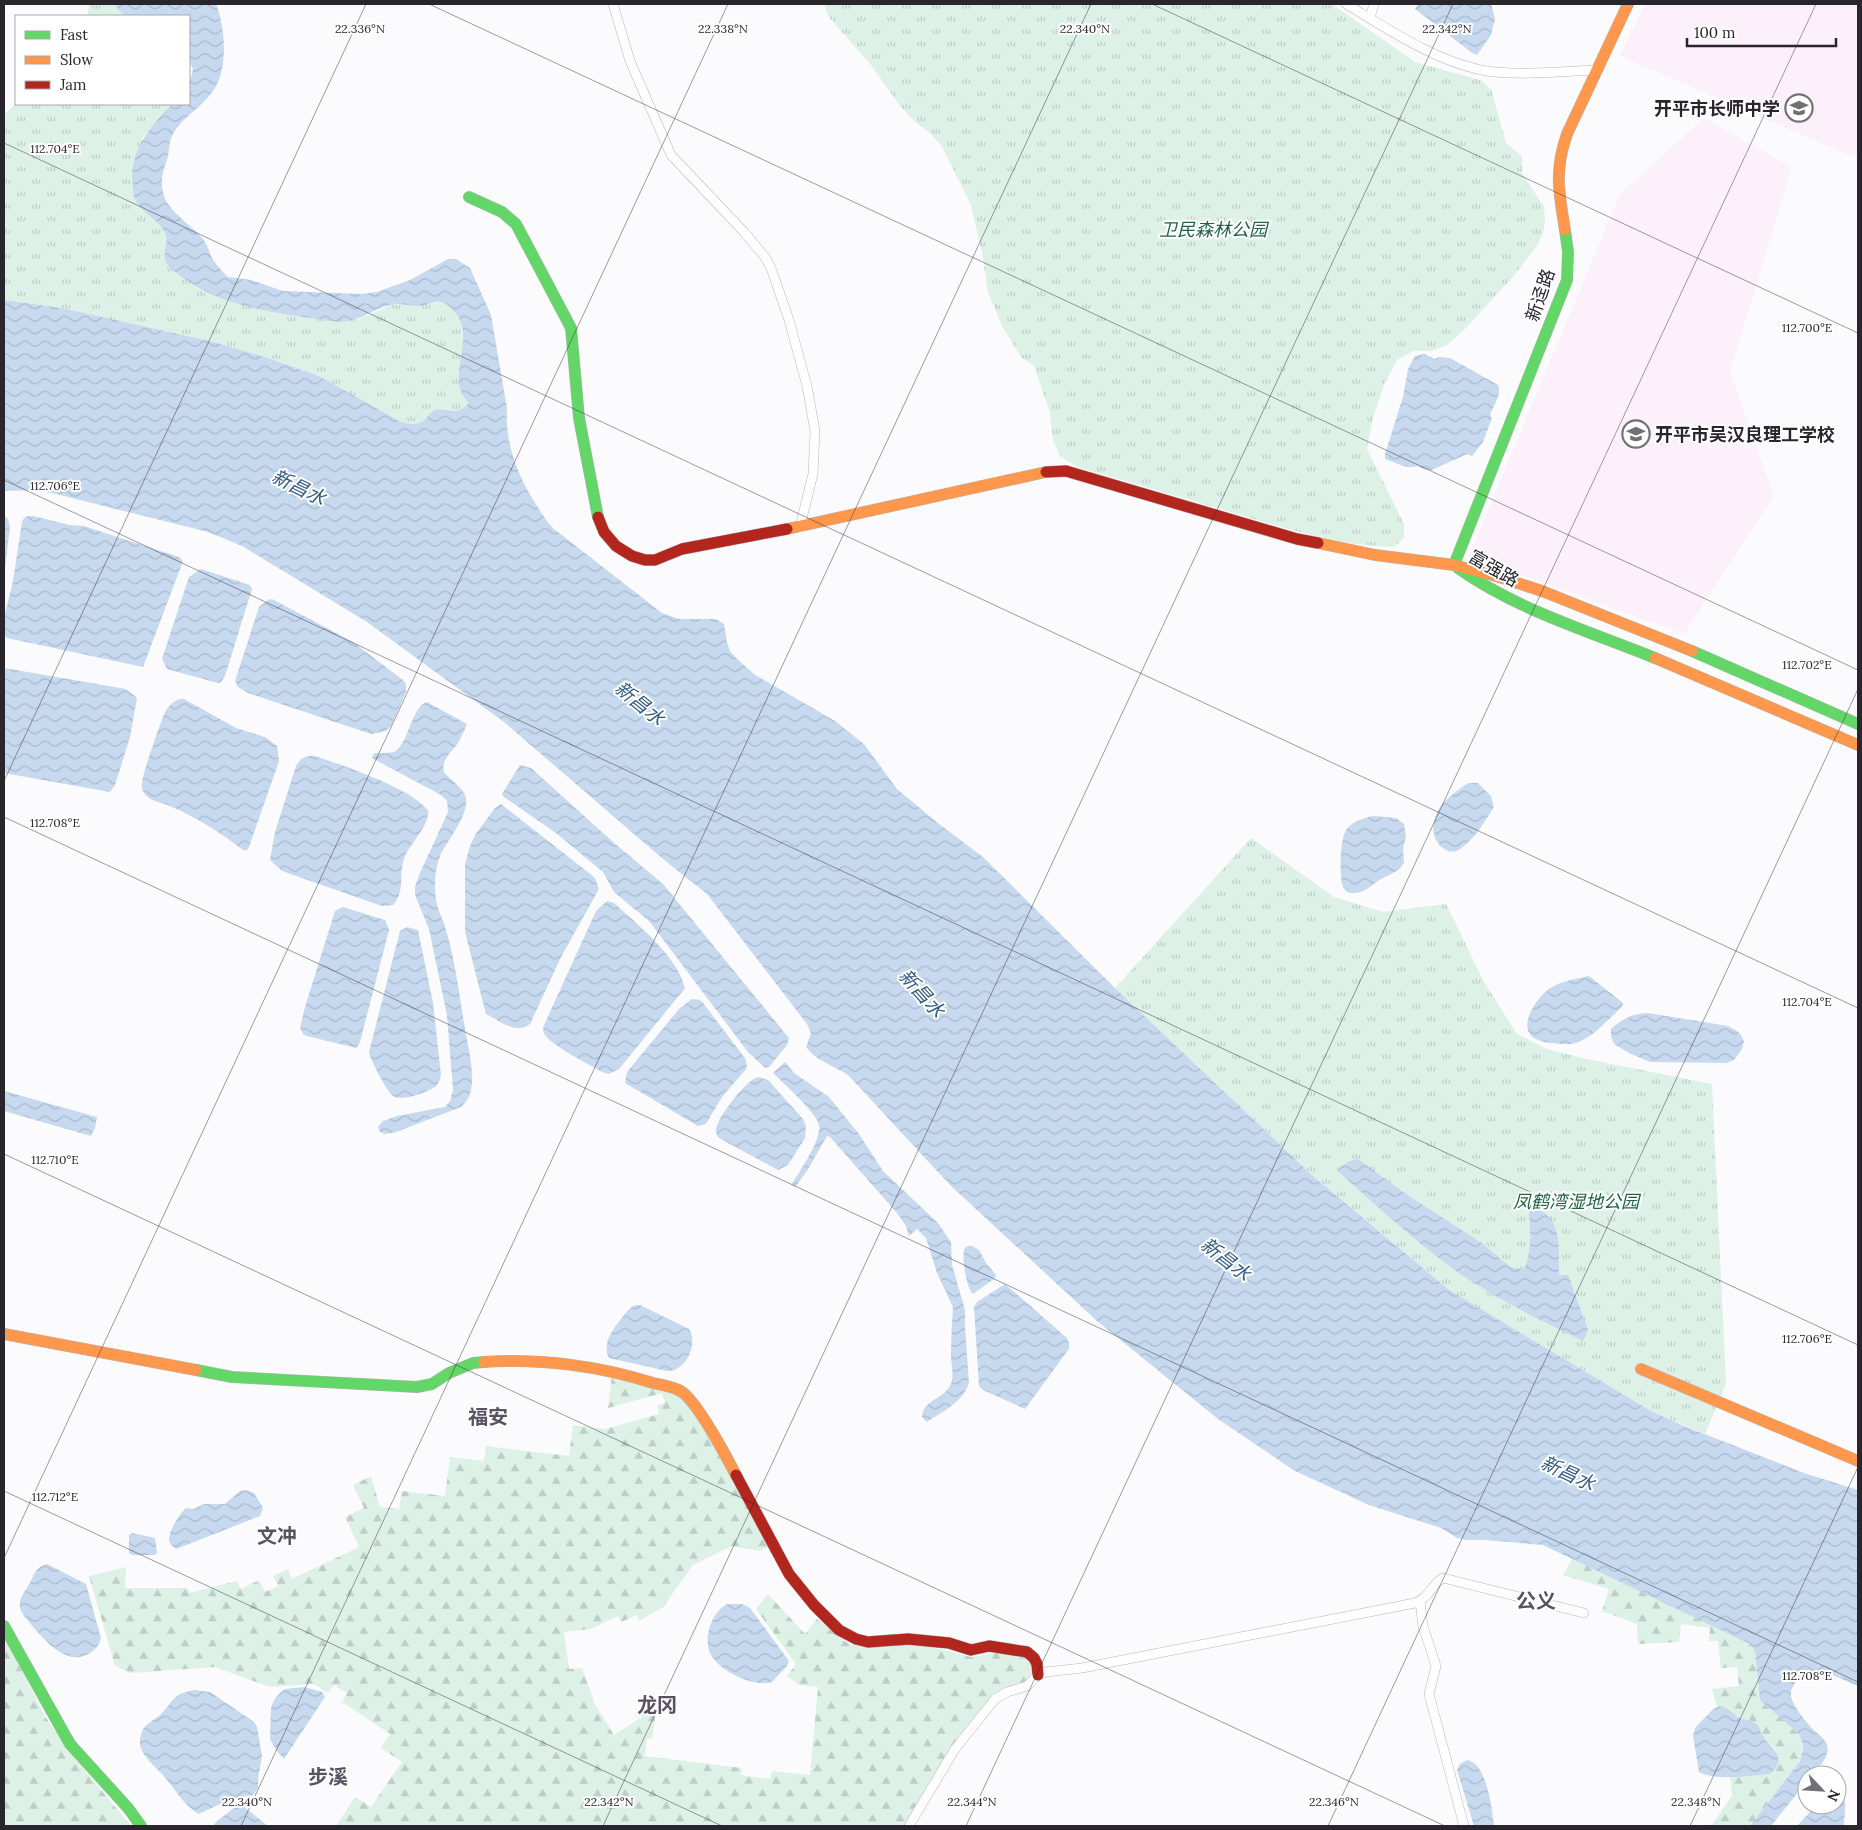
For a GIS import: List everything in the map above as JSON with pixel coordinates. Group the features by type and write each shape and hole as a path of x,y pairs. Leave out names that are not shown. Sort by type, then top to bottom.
{"street":[{"path":"613,4 630,61 671,155 744,232 765,257 771,268 789,320 807,386 815,431 813,474 800,527"},
{"path":"1346,4 1438,55 1474,68 1500,72 1597,70"},
{"path":"1370,18 1374,4"},
{"name":"新迳路","path":"1454,565 1567,280 1568,261 1558,166 1567,134 1628,4"},
{"path":"469,198 502,212 516,224 571,328 580,418 597,514 604,532 616,546 632,556 645,560 655,560 682,549 800,527 1057,471 1066,471 1297,539 1376,555 1454,565"},
{"name":"富强路","path":"1454,565 1496,576 1542,592 1749,675 1858,724"},
{"name":"富强路","path":"1454,565 1471,579 1534,609 1743,694 1858,745"},
{"path":"4,1334 232,1377 417,1387 432,1384 449,1373 473,1363 510,1360 618,1372 680,1391 691,1400 726,1455 789,1574 814,1605 839,1630 856,1639 868,1642 908,1639 948,1643 972,1650 989,1646 1027,1652 1034,1658 1037,1664 1038,1675"},
{"path":"1641,1369 1858,1462"},
{"path":"909,1826 955,1749 995,1699 1007,1692 1027,1686 1038,1675 1046,1672 1082,1668 1420,1601 1430,1593 1438,1581 1446,1578 1584,1613"},
{"path":"1420,1601 1423,1626 1436,1666 1429,1694 1464,1826"},
{"path":"4,1626 70,1744 128,1808 141,1826"}],"shaded area":[{"name":"开平市长师中学","path":"1645,4 1858,4 1858,159 1620,56"},
{"name":"开平市吴汉良理工学校","path":"1704,118 1792,167 1730,372 1774,496 1684,634 1469,556 1620,194"}],"green space":[{"path":"89,4 114,4 123,15 87,15"},
{"name":"卫民森林公园","path":"824,4 1332,4 1415,62 1480,80 1491,89 1506,143 1522,156 1522,173 1544,207 1545,221 1543,233 1537,246 1512,278 1462,332 1447,345 1431,351 1413,351 1397,360 1385,383 1373,417 1367,449 1404,524 1404,538 1394,547 1353,544 1313,536 1077,467 1060,456 1053,441 1050,413 1034,366 1021,357 1002,326 988,292 982,253 971,205 941,145 900,106 871,65 828,16"},
{"path":"15,104 171,105 143,137 135,200 167,234 168,239 164,255 167,265 192,284 226,299 358,319 392,305 443,302 455,312 462,326 464,349 460,377 469,403 456,410 435,410 420,423 401,422 319,376 268,358 214,342 62,308 4,300 4,115"},
{"name":"凤鹤湾湿地公园","path":"1251,838 1334,897 1383,912 1446,904 1484,982 1517,1034 1547,1049 1712,1084 1726,1384 1705,1434 1651,1411 1448,1289 1313,1176 1115,988"},
{"path":"612,1374 682,1396 725,1458 771,1546 760,1551 732,1546 693,1565 663,1607 639,1621 637,1615 621,1622 618,1616 591,1629 564,1632 569,1669 582,1668 595,1704 614,1735 642,1717 638,1710 648,1703 656,1712 652,1739 647,1738 645,1756 742,1768 741,1775 770,1779 772,1771 810,1775 818,1687 799,1685 787,1676 796,1664 756,1609 768,1594 805,1634 817,1619 850,1644 866,1647 911,1642 971,1657 1003,1652 1025,1658 1031,1664 1031,1674 1024,1684 999,1693 985,1704 927,1786 907,1826 336,1826 355,1797 371,1807 402,1762 381,1748 390,1734 342,1702 347,1693 334,1685 328,1693 314,1684 270,1687 215,1667 131,1673 115,1666 89,1576 126,1567 125,1588 188,1588 190,1593 237,1581 241,1589 259,1580 265,1592 278,1586 273,1576 288,1569 292,1579 359,1547 345,1517 364,1508 353,1485 371,1476 380,1507 399,1509 402,1491 445,1496 450,1457 484,1461 486,1446 569,1456 573,1425 605,1429 659,1414 657,1405 665,1403 662,1393 608,1408"},
{"path":"1572,1559 1742,1639 1750,1644 1755,1651 1760,1700 1799,1734 1802,1751 1800,1761 1750,1826 1711,1826 1732,1796 1730,1776 1769,1774 1776,1750 1763,1736 1755,1723 1740,1718 1724,1707 1717,1707 1712,1689 1739,1686 1737,1667 1721,1668 1718,1641 1709,1641 1710,1628 1681,1624 1679,1642 1638,1644 1637,1624 1602,1611 1609,1589 1563,1575"},
{"path":"4,1636 46,1718 86,1772 131,1826 4,1826"}],"water":[{"name":"新昌水","path":"114,4 216,4 224,45 220,77 211,93 183,121 173,134 163,171 162,187 168,204 203,239 214,262 228,277 251,280 283,291 361,294 377,292 410,280 448,259 456,259 470,268 491,315 513,456 521,478 533,500 554,529 662,613 679,619 716,619 724,624 730,651 736,658 755,675 835,721 864,744 897,789 983,857 1115,988 1313,1176 1448,1289 1651,1411 1684,1426 1804,1473 1858,1490 1858,1686 1836,1676 1811,1672 1804,1674 1793,1686 1791,1697 1798,1711 1826,1742 1828,1749 1820,1765 1797,1765 1797,1794 1771,1826 1750,1826 1800,1761 1803,1750 1799,1734 1760,1700 1755,1651 1750,1644 1543,1545 1457,1538 1441,1528 1369,1505 1295,1471 1218,1419 1097,1321 951,1186 848,1075 810,1052 806,1047 811,1033 807,1024 707,894 663,859 504,722 367,622 242,546 208,532 52,493 34,490 4,491 4,300 62,308 214,342 268,358 319,376 401,422 420,423 435,410 456,411 469,403 462,394 459,383 463,345 462,327 459,318 453,310 444,303 434,302 418,306 391,305 353,320 338,322 275,313 234,302 195,286 169,267 164,256 165,233 135,199 132,174 137,151 156,122 171,105 190,105 190,81 193,69 190,62 190,15 123,15"},
{"path":"1418,4 1491,4 1495,19 1491,35 1477,55 1472,53 1415,9"},
{"path":"1425,354 1434,359 1440,357 1450,358 1498,385 1499,389 1498,397 1490,415 1492,418 1483,442 1472,456 1467,454 1432,470 1426,470 1417,466 1405,466 1385,459 1403,397 1408,369 1415,356"},
{"path":"4,516 8,519 10,526 4,578"},
{"path":"28,516 84,526 179,557 183,561 143,667 7,638 4,634 4,618 13,581 22,522"},
{"path":"201,569 250,585 252,589 225,676 218,683 167,669 162,659 189,577"},
{"path":"272,599 353,642 404,681 406,692 391,726 386,731 371,734 248,693 238,687 235,681 259,607"},
{"path":"4,668 126,689 137,698 130,737 115,785 110,792 4,773"},
{"path":"180,699 184,699 236,728 265,737 277,746 279,761 247,850 243,850 199,820 146,796 142,788 143,778 162,719 170,705"},
{"path":"427,702 467,724 459,741 447,756 443,767 444,772 465,794 466,805 461,820 440,856 435,886 437,905 449,941 454,965 471,1061 472,1083 469,1096 461,1107 396,1132 385,1134 380,1132 378,1127 383,1121 397,1116 445,1107 450,1101 453,1090 447,1015 429,929 415,895 415,887 420,873 448,812 447,801 441,795 372,758 374,753 394,752 399,748 417,711"},
{"path":"315,756 342,765 393,786 408,794 428,811 423,828 405,856 401,888 393,905 382,906 282,871 270,860 275,832 296,766 301,759"},
{"path":"520,765 531,768 663,884 789,1038 787,1045 769,1067 765,1068 748,1052 649,921 614,892 603,872 556,833 504,797 502,794"},
{"path":"1469,783 1478,783 1491,796 1494,807 1479,830 1465,845 1456,851 1447,851 1440,846 1435,838 1433,830 1435,817 1445,801"},
{"path":"501,804 595,878 599,889 562,955 530,1024 519,1028 508,1026 486,1014 465,932 465,864 470,846 475,835 495,808"},
{"path":"1373,816 1396,818 1404,824 1406,836 1403,849 1404,863 1396,871 1363,891 1349,892 1343,887 1341,875 1341,849 1344,835 1348,827 1354,823"},
{"path":"607,901 614,903 656,942 674,964 685,988 619,1069 609,1074 571,1055 555,1044 543,1032 544,1024 596,911"},
{"path":"343,907 385,920 389,930 360,1042 356,1048 304,1035 300,1028 335,911"},
{"path":"407,927 418,930 433,1003 441,1075 438,1083 433,1088 415,1096 397,1098 390,1093 379,1075 369,1052 400,931"},
{"path":"1589,976 1623,1003 1622,1007 1595,1032 1576,1043 1547,1043 1531,1036 1528,1030 1530,1014 1544,993 1558,984"},
{"path":"692,999 700,1000 703,1003 745,1058 747,1065 746,1069 722,1097 706,1124 698,1126 625,1083 627,1072 680,1008"},
{"path":"1648,1013 1728,1026 1741,1035 1744,1041 1742,1049 1734,1060 1727,1063 1650,1062 1614,1044 1611,1029 1628,1017"},
{"path":"785,1062 794,1073 829,1097 859,1134 883,1171 938,1223 951,1242 952,1265 965,1310 969,1383 957,1401 927,1422 922,1417 923,1411 929,1403 947,1390 953,1374 951,1349 953,1307 937,1273 926,1238 917,1229 909,1236 906,1226 897,1213 830,1137 827,1136 807,1171 795,1187 792,1184 814,1146 819,1125 806,1106 773,1073"},
{"path":"758,1077 768,1080 803,1119 806,1126 805,1138 788,1165 778,1170 719,1138 716,1133 721,1117 733,1100 747,1085"},
{"path":"4,1091 97,1117 95,1128 91,1136 4,1111"},
{"path":"1358,1159 1403,1192 1483,1244 1509,1266 1517,1269 1524,1269 1529,1255 1529,1209 1537,1208 1546,1214 1556,1228 1558,1237 1559,1275 1568,1275 1588,1330 1583,1341 1534,1317 1486,1290 1456,1271 1426,1248 1339,1172 1339,1168 1348,1162"},
{"path":"968,1246 979,1250 986,1263 996,1275 995,1278 973,1294 966,1279 964,1264 964,1252"},
{"path":"1005,1284 1067,1338 1069,1343 1069,1349 1025,1409 983,1390 979,1386 974,1307 977,1302"},
{"path":"635,1305 640,1305 689,1329 692,1335 691,1350 685,1362 679,1367 667,1371 609,1358 607,1342 609,1337 626,1313"},
{"path":"246,1490 254,1493 263,1508 260,1516 176,1549 171,1544 169,1536 180,1514 186,1508 194,1509 204,1504 225,1504 240,1491"},
{"path":"132,1533 155,1538 157,1553 155,1555 132,1555 129,1553 129,1535"},
{"path":"47,1564 86,1584 101,1638 94,1650 81,1657 65,1655 49,1644 21,1610 21,1598 34,1574 38,1569"},
{"path":"727,1604 742,1604 750,1608 789,1661 787,1666 772,1682 756,1683 738,1677 722,1667 711,1655 708,1649 710,1626 717,1613"},
{"path":"304,1687 322,1692 325,1697 284,1759 270,1739 271,1708 274,1700 285,1689"},
{"path":"194,1690 210,1692 254,1722 257,1727 262,1756 258,1788 253,1795 234,1798 198,1814 182,1800 145,1756 140,1745 140,1739 145,1726 161,1714 177,1696"},
{"path":"1720,1706 1728,1709 1740,1718 1752,1721 1758,1725 1763,1736 1777,1754 1778,1763 1769,1774 1723,1777 1706,1775 1699,1772 1693,1736 1695,1728 1713,1709"},
{"path":"1467,1760 1474,1763 1484,1778 1490,1798 1494,1826 1474,1826 1457,1770 1460,1764"},
{"path":"243,1806 268,1826 214,1826 215,1823 234,1808"},
{"path":"1807,1815 1845,1815 1844,1826 1797,1826"}],"traffic: fast":[{"path":"469,197 502,212 516,224 571,328 579,418 598,517"},
{"path":"1454,565 1567,280 1568,252 1565,230"},
{"path":"1458,568 1504,596 1529,608 1655,658"},
{"path":"1692,651 1858,724"},
{"path":"196,1370 232,1377 417,1387 432,1384 449,1373 473,1363 484,1362"},
{"path":"4,1626 70,1744 128,1808 141,1826"}],"traffic: slow":[{"path":"1565,230 1559,182 1560,159 1563,147 1567,134 1628,4"},
{"path":"787,529 1046,472"},
{"path":"1318,543 1375,555 1454,565 1496,576 1542,591 1692,651"},
{"path":"1655,658 1858,745"},
{"path":"4,1334 196,1370"},
{"path":"484,1362 527,1361 570,1365 612,1372 676,1389 689,1398 696,1407 712,1431 736,1475"},
{"path":"1641,1369 1858,1461"}],"traffic: jam":[{"path":"1046,472 1066,471 1297,539 1318,543"},
{"path":"598,517 604,532 616,546 632,556 645,560 655,560 682,549 787,529"},
{"path":"736,1475 789,1574 814,1605 839,1630 856,1639 868,1642 908,1639 949,1643 971,1650 989,1646 1027,1652 1034,1658 1037,1664 1038,1675"}],"place":[{"name":"开平市长师中学","path":"1799,108"},
{"name":"开平市吴汉良理工学校","path":"1636,434"}],"district":[{"name":"福安","path":"488,1416"},
{"name":"文冲","path":"277,1535"},
{"name":"公义","path":"1536,1600"},
{"name":"龙冈","path":"657,1704"},
{"name":"步溪","path":"328,1776"}]}
